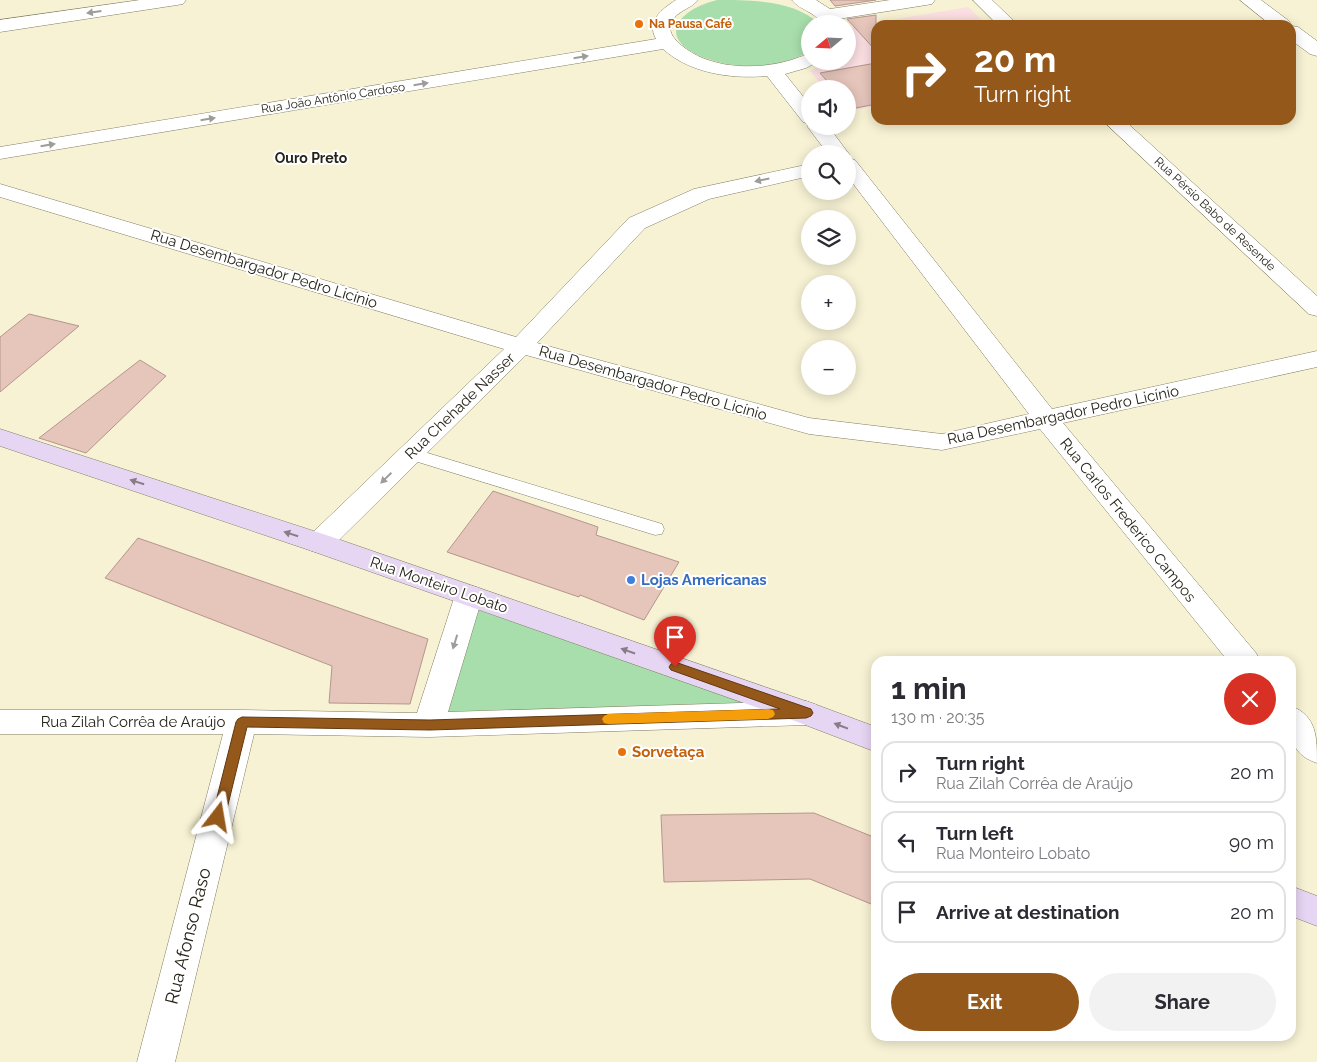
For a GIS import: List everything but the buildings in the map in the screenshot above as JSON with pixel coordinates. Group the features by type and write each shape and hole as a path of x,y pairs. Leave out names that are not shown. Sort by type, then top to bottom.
{"main road":[{"name":"Rua Monteiro Lobato","path":"7,441 319,543 806,713 871,738"},
{"path":"1296,903 1317,911"}],"street":[{"path":"0,26 177,0"},
{"path":"689,0 677,5 664,17 660,30 666,43 679,54 697,63 720,69 772,70 801,64"},
{"path":"801,0 813,5 824,15"},
{"path":"849,15 926,0"},
{"path":"982,0 1004,20"},
{"path":"1249,0 1276,20"},
{"path":"1296,35 1317,50"},
{"name":"Rua João Antônio Cardoso","path":"0,153 666,43"},
{"path":"772,70 801,107"},
{"name":"Rua Pérsio Babo de Resende","path":"1117,125 1317,309"},
{"path":"824,135 832,145"},
{"name":"Rua Chehade Nasser","path":"319,543 521,346 637,223 702,194 801,172"},
{"name":"Rua Carlos Frederico Campos","path":"856,174 1046,419 1240,656"},
{"name":"Rua Desembargador Pedro Licínio","path":"0,190 521,346 809,426 942,442 1317,359"},
{"path":"430,725 469,595"},
{"name":"Rua Zilah Corrêa de Araújo","path":"0,722 242,722 430,725 806,713"},
{"name":"Rua Afonso Raso","path":"156,1062 242,722"},
{"path":"1296,724 1317,750"}],"lane":[{"path":"410,454 655,529"}],"shaded area":[{"path":"968,7 982,20 892,20"},
{"path":"871,24 871,107 856,110 856,80 818,80 810,71 856,70 856,26"}],"green space":[{"path":"717,0 744,0 772,3 798,10 807,15 801,15 801,56 785,61 758,66 717,62 705,58 680,42 676,34 677,26 682,18 703,5"},
{"path":"469,595 806,713 429,725"}],"slow traffic":[{"path":"608,719 768,714"}],"place":[{"name":"Na Pausa Café","path":"639,24"},
{"name":"Lojas Americanas","path":"631,580"},
{"name":"Sorvetaça","path":"622,752"}],"district":[{"name":"Ouro Preto","path":"311,158"}],"route":[{"path":"218,817 242,722 430,725 806,713 675,667"}]}
